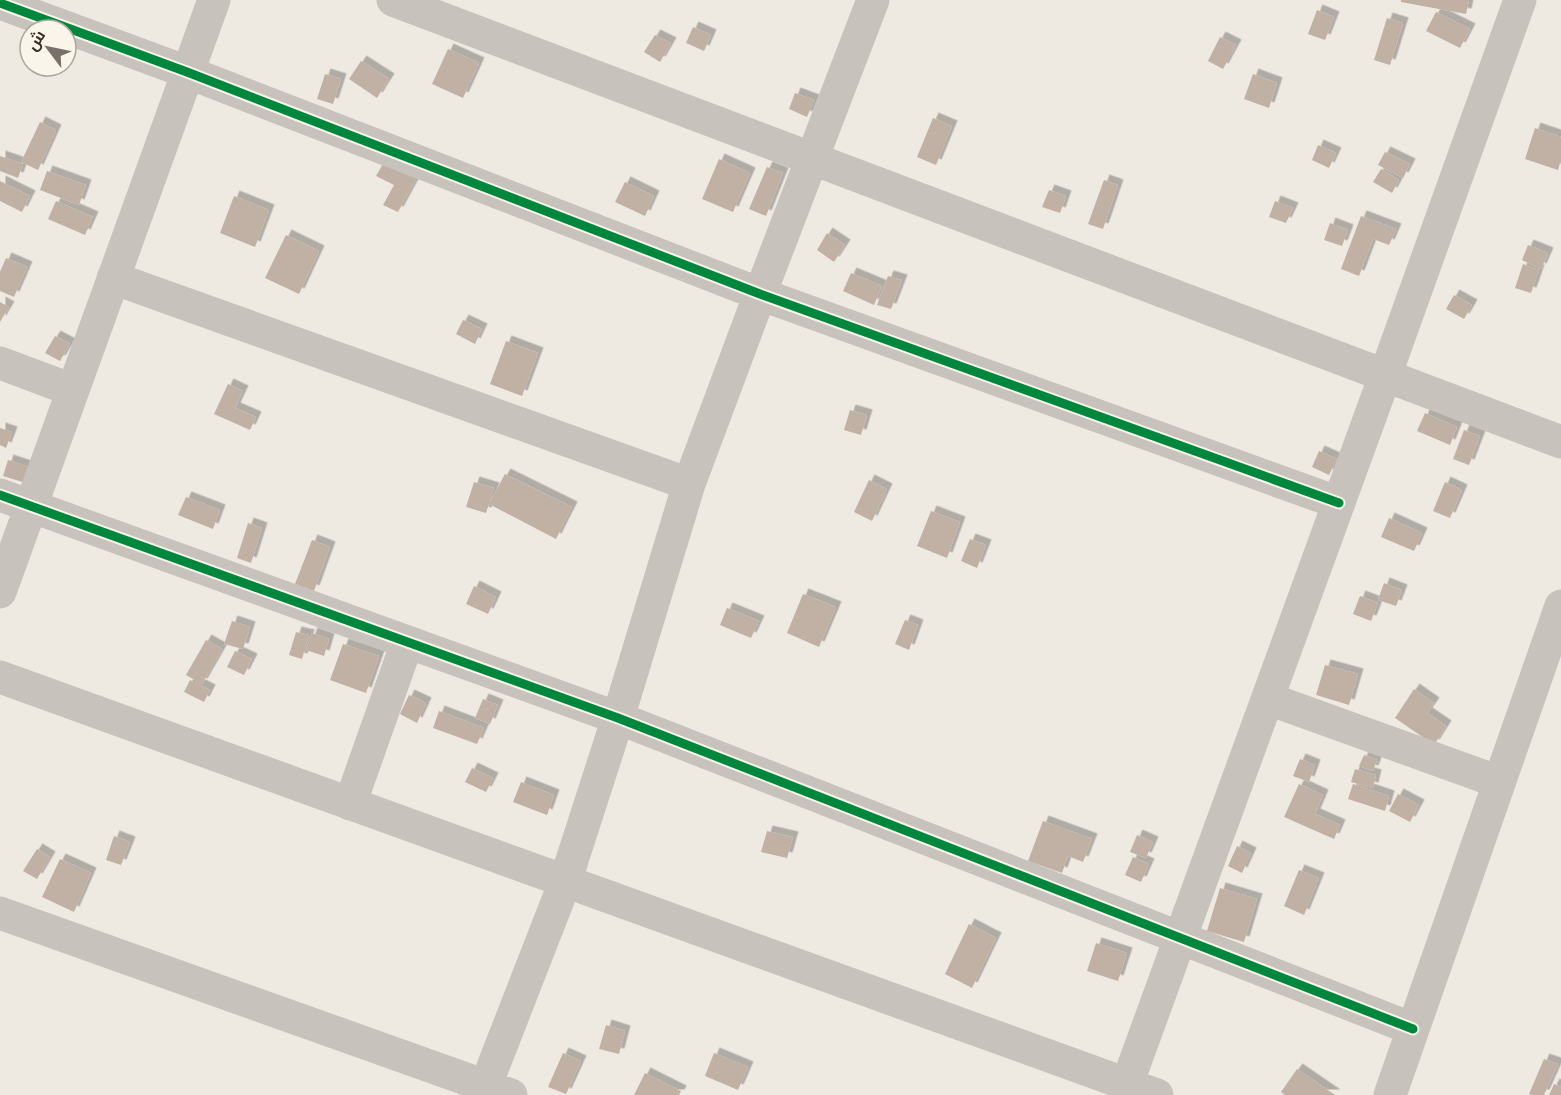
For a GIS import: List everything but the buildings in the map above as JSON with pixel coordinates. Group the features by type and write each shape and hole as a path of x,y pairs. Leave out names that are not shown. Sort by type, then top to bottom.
{"street":[{"path":"0,592 214,0"},
{"path":"393,0 1561,442"},
{"path":"0,913 493,1092 618,718 690,484 873,0"},
{"path":"0,677 1136,1091 1182,939 1520,0"},
{"path":"0,3 187,72 760,294 1339,503"},
{"path":"113,278 690,484"},
{"path":"0,363 72,390"},
{"path":"0,495 618,718 1413,1029"},
{"path":"1390,1095 1561,606"},
{"path":"350,804 407,643"},
{"path":"1269,699 1499,782"}],"cycle path":[{"path":"0,3 187,72 760,294 1339,503"},
{"path":"0,495 618,718 1413,1029"}]}
